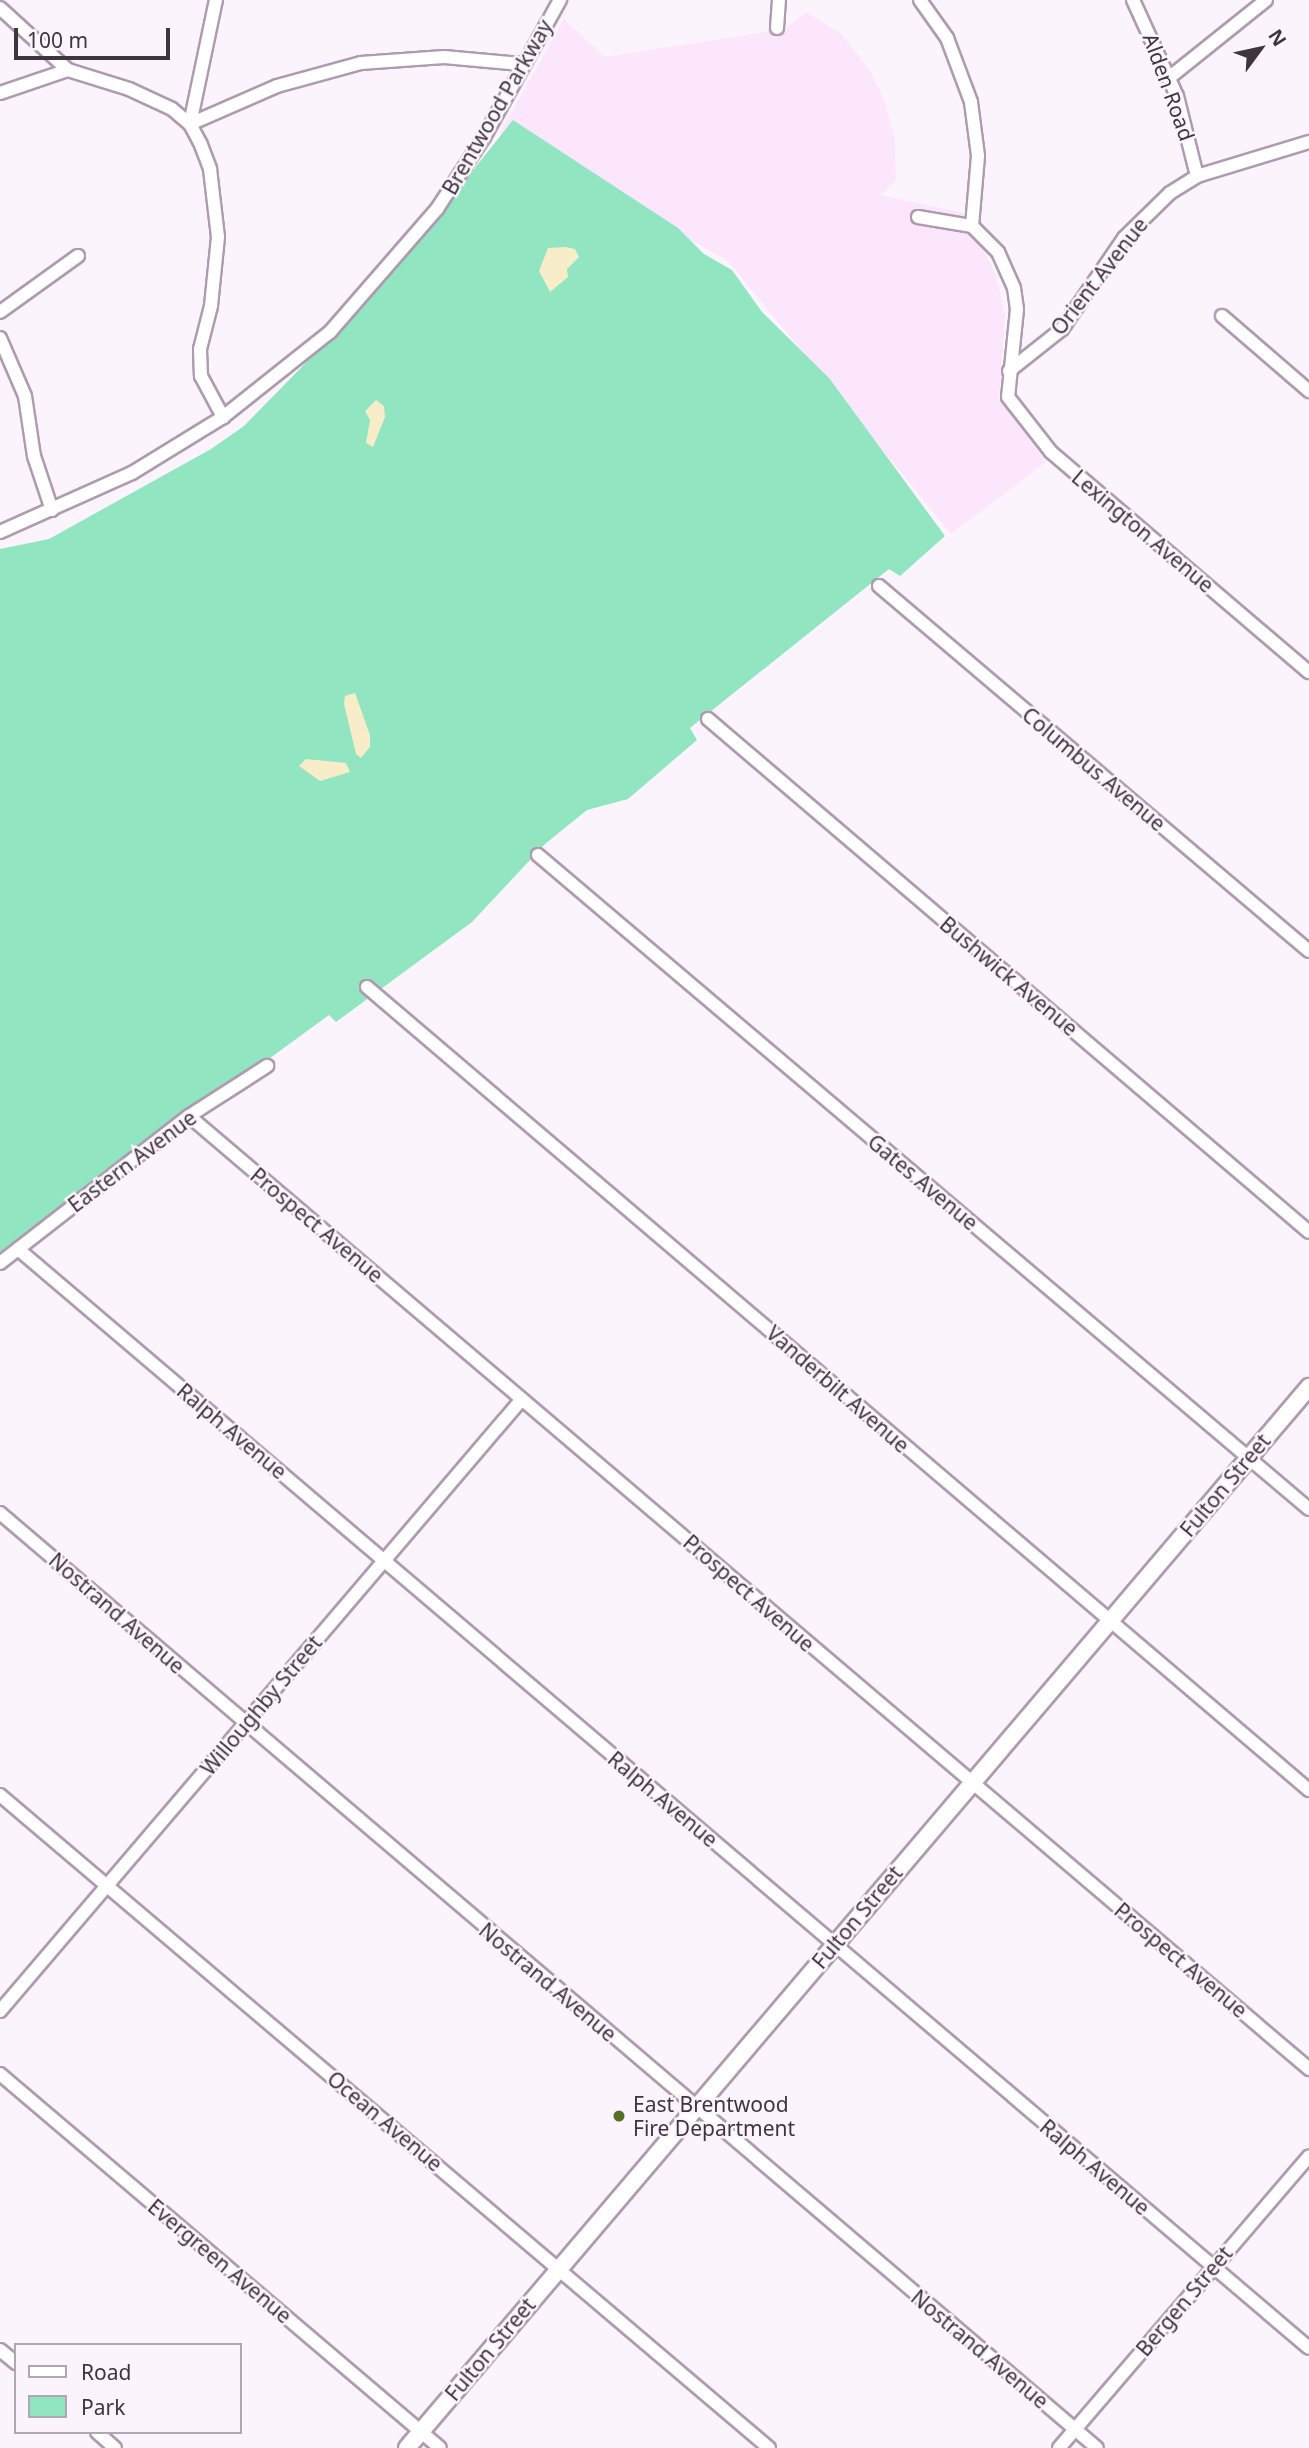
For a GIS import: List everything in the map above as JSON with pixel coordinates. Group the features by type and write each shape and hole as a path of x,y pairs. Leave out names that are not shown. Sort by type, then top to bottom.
{"street":[{"path":"190,124 216,0"},
{"name":"Brentwood Parkway","path":"0,532 132,473 223,417 330,332 409,246 484,136 521,64 560,0"},
{"path":"777,28 779,0"},
{"path":"918,217 972,226 978,181 971,102 947,38 919,0"},
{"name":"Alden Road","path":"1133,0 1170,77 1197,176"},
{"path":"1170,77 1266,0"},
{"path":"0,8 68,70 152,98 190,124 210,169 217,213 216,264 200,349 201,376 223,417"},
{"path":"190,124 277,86 360,62 444,57 521,64"},
{"path":"0,93 68,70"},
{"name":"Orient Avenue","path":"1009,371 1062,329 1142,217 1197,176 1309,142"},
{"name":"Lexington Avenue","path":"972,226 998,252 1014,288 1017,309 1008,397 1051,452 1309,672"},
{"path":"0,312 78,256"},
{"path":"1222,316 1309,391"},
{"path":"0,338 25,396 34,456 52,510"},
{"name":"Columbus Avenue","path":"879,586 1309,951"},
{"name":"Bushwick Avenue","path":"708,719 1309,1232"},
{"name":"Gates Avenue","path":"538,855 1309,1509"},
{"name":"Vanderbilt Avenue","path":"367,987 1309,1790"},
{"name":"Eastern Avenue","path":"0,1263 189,1116 267,1066"},
{"name":"Prospect Avenue","path":"189,1116 1309,2069"},
{"name":"Ralph Avenue","path":"18,1249 1309,2348"},
{"name":"Fulton Street","path":"407,2448 1309,1387"},
{"name":"Willoughby Street","path":"0,2011 522,1399"},
{"name":"Nostrand Avenue","path":"0,1513 1097,2448"},
{"name":"Ocean Avenue","path":"0,1795 769,2448"},
{"name":"Evergreen Avenue","path":"0,2074 440,2448"},
{"name":"Bergen Street","path":"1059,2448 1309,2156"},
{"path":"0,2350 14,2361"},
{"path":"99,2434 116,2448"}],"shaded area":[{"path":"806,12 840,33 870,70 885,102 895,139 896,180 881,195 967,214 969,235 976,236 996,275 1005,315 999,398 1046,462 951,534 728,261 500,133 564,19 605,57 785,29"}],"green space":[{"path":"513,120 678,228 704,254 732,270 762,312 829,378 945,536 900,576 889,569 690,728 697,740 628,799 587,810 545,844 472,922 336,1022 329,1015 0,1255 0,549 49,539 211,449 244,426 381,286"}],"sand":[{"path":"548,248 575,249 579,257 567,269 568,277 550,292 539,271"},
{"path":"376,400 384,406 385,417 373,447 366,443 370,420 365,411"},
{"path":"355,693 370,735 370,747 361,758 356,754 344,704 345,696"},
{"path":"306,759 346,763 350,772 320,781 299,766"}],"place":[{"name":"East Brentwood Fire Department","path":"619,2116"}]}
